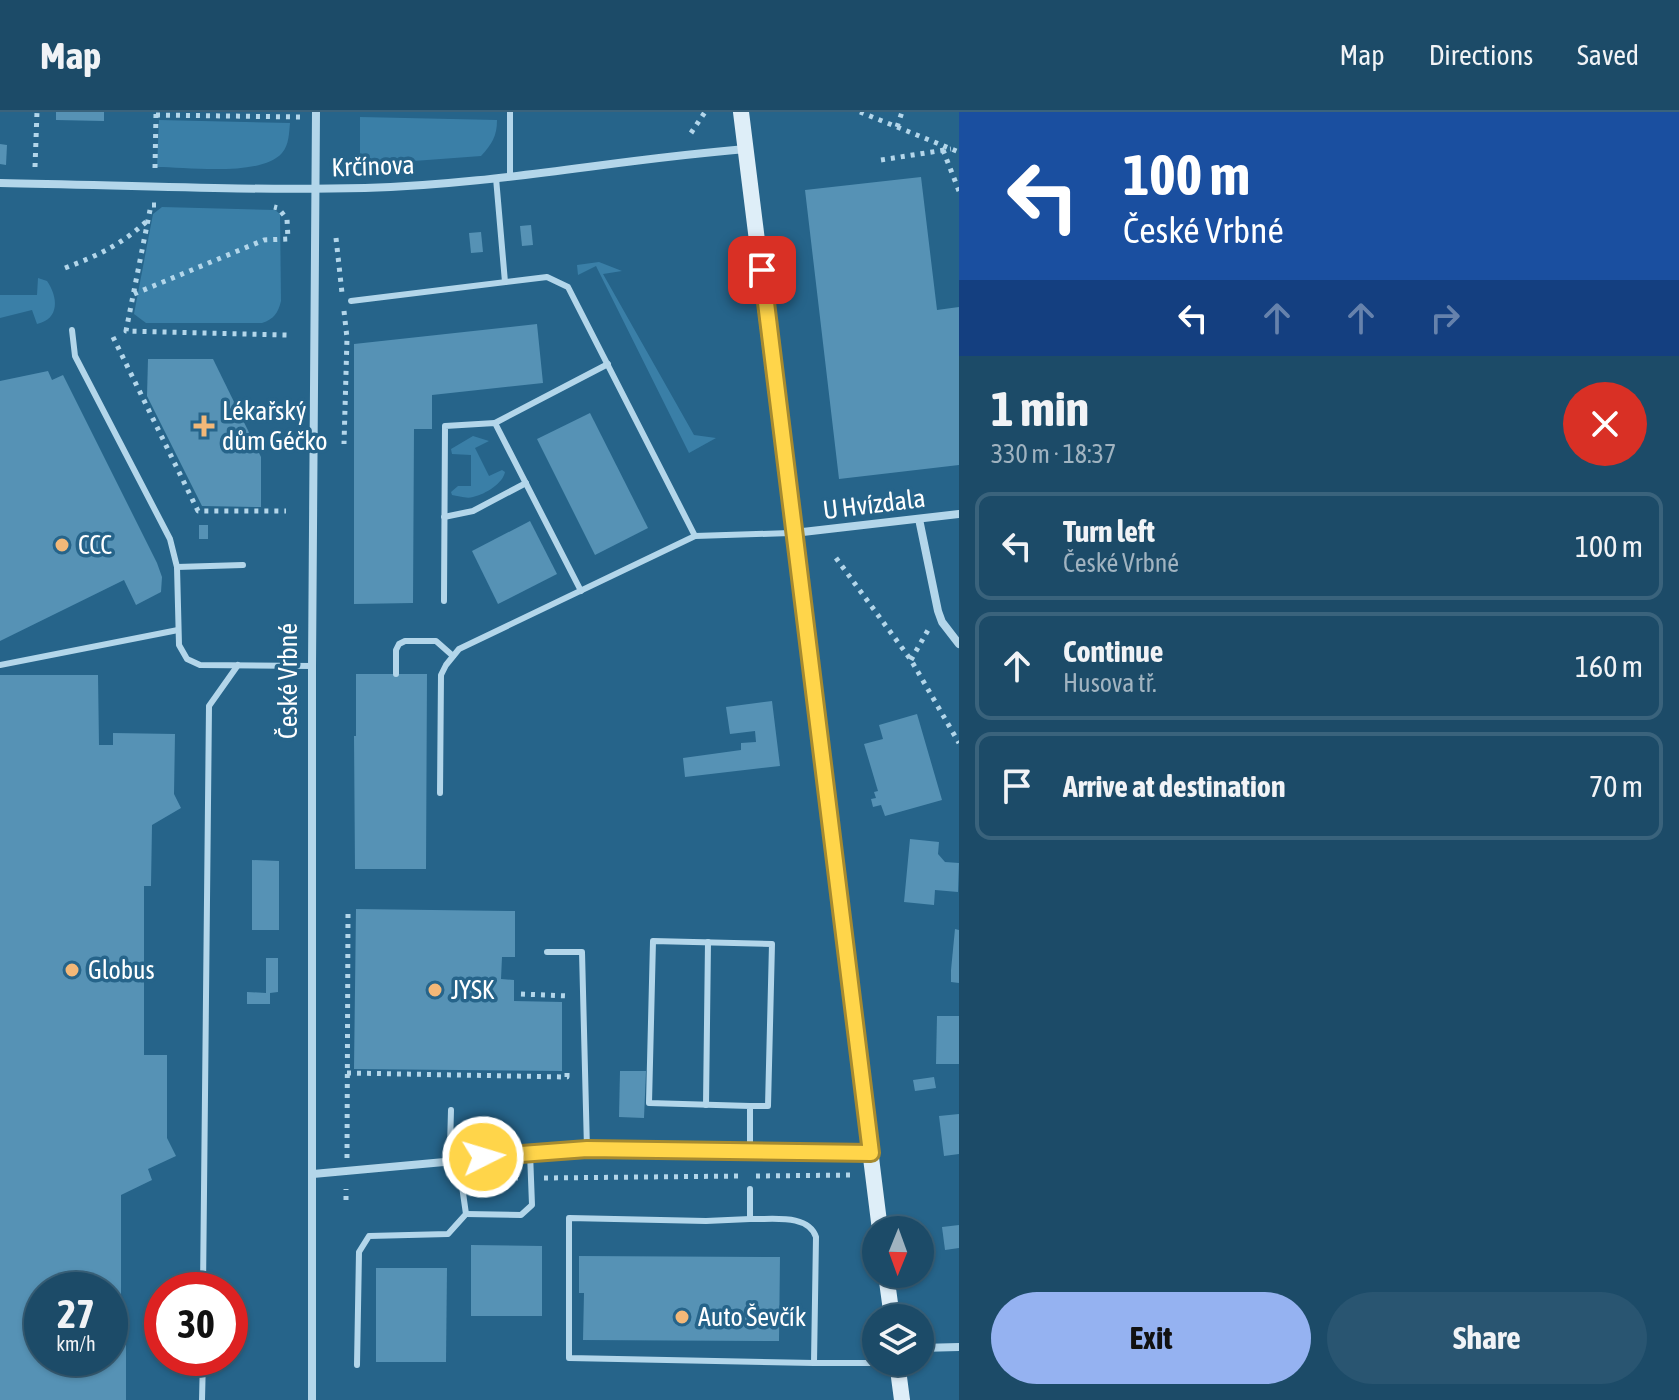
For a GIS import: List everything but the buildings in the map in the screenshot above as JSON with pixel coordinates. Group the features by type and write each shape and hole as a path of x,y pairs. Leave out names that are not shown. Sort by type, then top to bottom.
{"street":[{"name":"České Vrbné","path":"312,1400 313,188 316,112"},
{"path":"741,112 878,1216"},
{"name":"Krčínova","path":"0,183 367,188 496,178 669,155 746,149"},
{"name":"U Hvízdala","path":"794,533 959,514"},
{"path":"919,519 938,611 942,622 959,644"},
{"path":"313,1174 587,1149 871,1153"},
{"path":"934,1348 959,1347"},
{"path":"899,1376 902,1400"}],"lane":[{"path":"510,112 510,176"},
{"path":"496,178 505,282"},
{"path":"351,301 547,277 568,287 695,536"},
{"path":"72,330 75,356 170,539 177,567 179,645 187,659 200,665 312,666"},
{"path":"444,601 445,426 495,423 608,364"},
{"path":"495,423 581,591"},
{"path":"444,517 473,511 526,483"},
{"path":"440,793 441,675 459,649 695,536 794,533"},
{"path":"177,567 243,565"},
{"path":"0,665 178,630"},
{"path":"396,674 396,650 405,641 436,641 453,656"},
{"path":"203,1272 209,706 238,665"},
{"path":"653,941 708,942 772,944 768,1106 649,1103 653,941"},
{"path":"706,1105 708,942"},
{"path":"547,952 582,952 587,1149"},
{"path":"750,1106 750,1152"},
{"path":"451,1110 450,1147 461,1179 466,1214"},
{"path":"357,1365 359,1252 369,1236 448,1234 466,1214 521,1215 532,1205 530,1153"},
{"path":"750,1189 750,1219"},
{"path":"814,1363 816,1237 813,1228 805,1222 569,1218 569,1358 814,1363 862,1363"},
{"path":"202,1400 203,1376"}],"path":[{"path":"35,167 37,112"},
{"path":"691,133 705,112"},
{"path":"860,112 956,150"},
{"path":"897,127 902,112"},
{"path":"155,168 156,114 300,117"},
{"path":"943,150 959,191"},
{"path":"881,160 956,150"},
{"path":"165,205 151,205 126,331 287,335"},
{"path":"134,294 264,240 288,239 287,219 278,208 266,207"},
{"path":"65,268 101,255 125,241 149,220"},
{"path":"336,238 342,295"},
{"path":"343,310 347,338 344,444"},
{"path":"113,337 198,511 286,511"},
{"path":"836,558 911,660 959,743"},
{"path":"911,660 938,611"},
{"path":"346,1200 348,911"},
{"path":"521,994 569,995 569,1010"},
{"path":"347,1073 567,1077 567,1055"},
{"path":"461,1179 873,1175"},
{"path":"346,1189 360,1188"}],"shaded area":[{"path":"360,117 497,120 497,126 493,140 481,156 360,165"},
{"path":"159,120 290,123 286,146 272,160 241,168 204,169 157,167"},
{"path":"162,207 275,210 280,214 281,301 277,312 262,323 146,323 134,314 153,214"},
{"path":"599,262 622,271 603,274 694,435 716,438 689,453 596,266 578,275 577,265"},
{"path":"38,278 47,281 55,300 50,317 37,324 32,310 0,318 0,295 37,295"},
{"path":"473,436 489,441 475,448 489,476 502,470 504,476 493,488 478,496 452,495 451,492 458,486 471,486 471,455 452,454 451,449"}],"place":[{"name":"Lékařský dům Géčko","path":"204,426"},
{"name":"CCC","path":"62,545"},
{"name":"Globus","path":"72,970"},
{"name":"JYSK","path":"435,990"},
{"name":"Auto Ševčík","path":"682,1317"}],"route":[{"path":"483,1157 587,1149 871,1153 762,270"}]}
